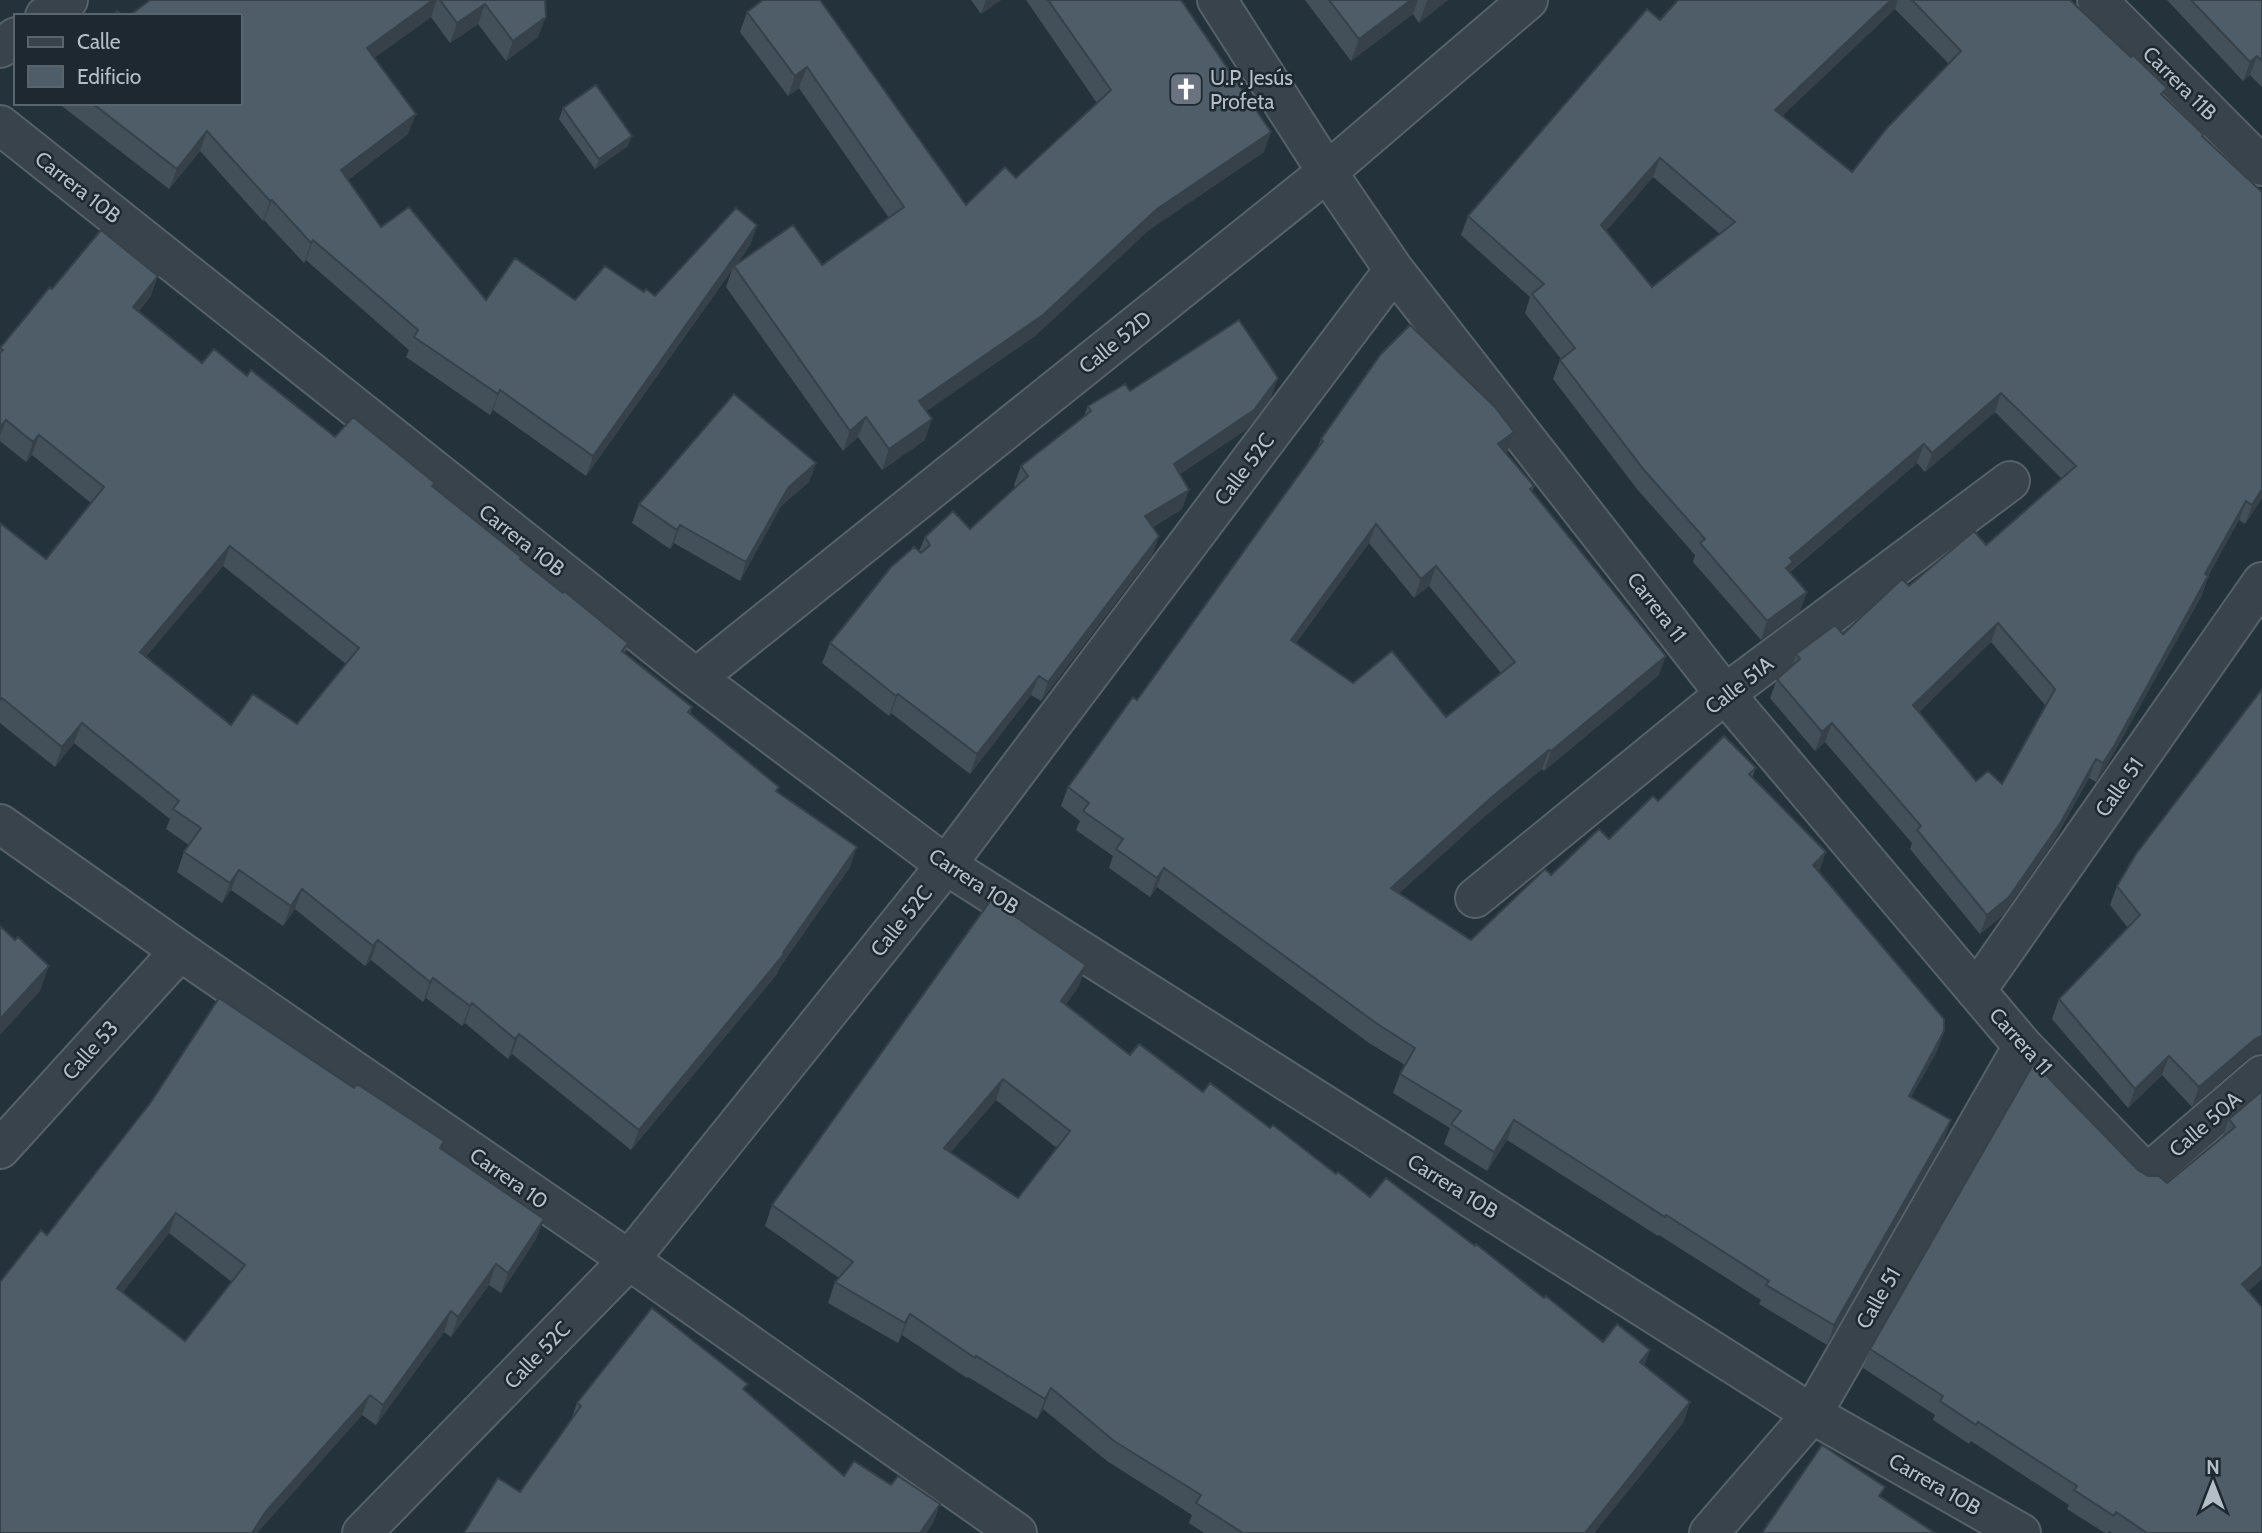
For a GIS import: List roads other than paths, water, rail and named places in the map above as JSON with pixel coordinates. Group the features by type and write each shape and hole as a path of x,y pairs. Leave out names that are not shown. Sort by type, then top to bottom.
{"street":[{"path":"49,14 68,0"},
{"name":"Carrera 11","path":"1217,0 1327,172 1394,270 1725,694 2023,1046 2147,1174"},
{"name":"Calle 52D","path":"696,678 1327,172 1528,0"},
{"name":"Carrera 11B","path":"2098,0 2262,166"},
{"name":"Carrera 10B","path":"0,125 696,678 946,865 1812,1414 2021,1533"},
{"name":"Calle 52C","path":"362,1533 629,1260 946,865 1394,270"},
{"name":"Calle 51A","path":"1475,898 1725,694 2010,481"},
{"name":"Calle 51","path":"1976,991 2262,582"},
{"name":"Carrera 10","path":"0,824 1017,1533"},
{"name":"Calle 53","path":"0,1149 180,951"},
{"name":"Calle 51","path":"1709,1533 1812,1414 2023,1046"},
{"name":"Calle 50A","path":"2147,1174 2262,1075"}],"place":[{"name":"U.P. Jesús Profeta","path":"1186,89"}]}
